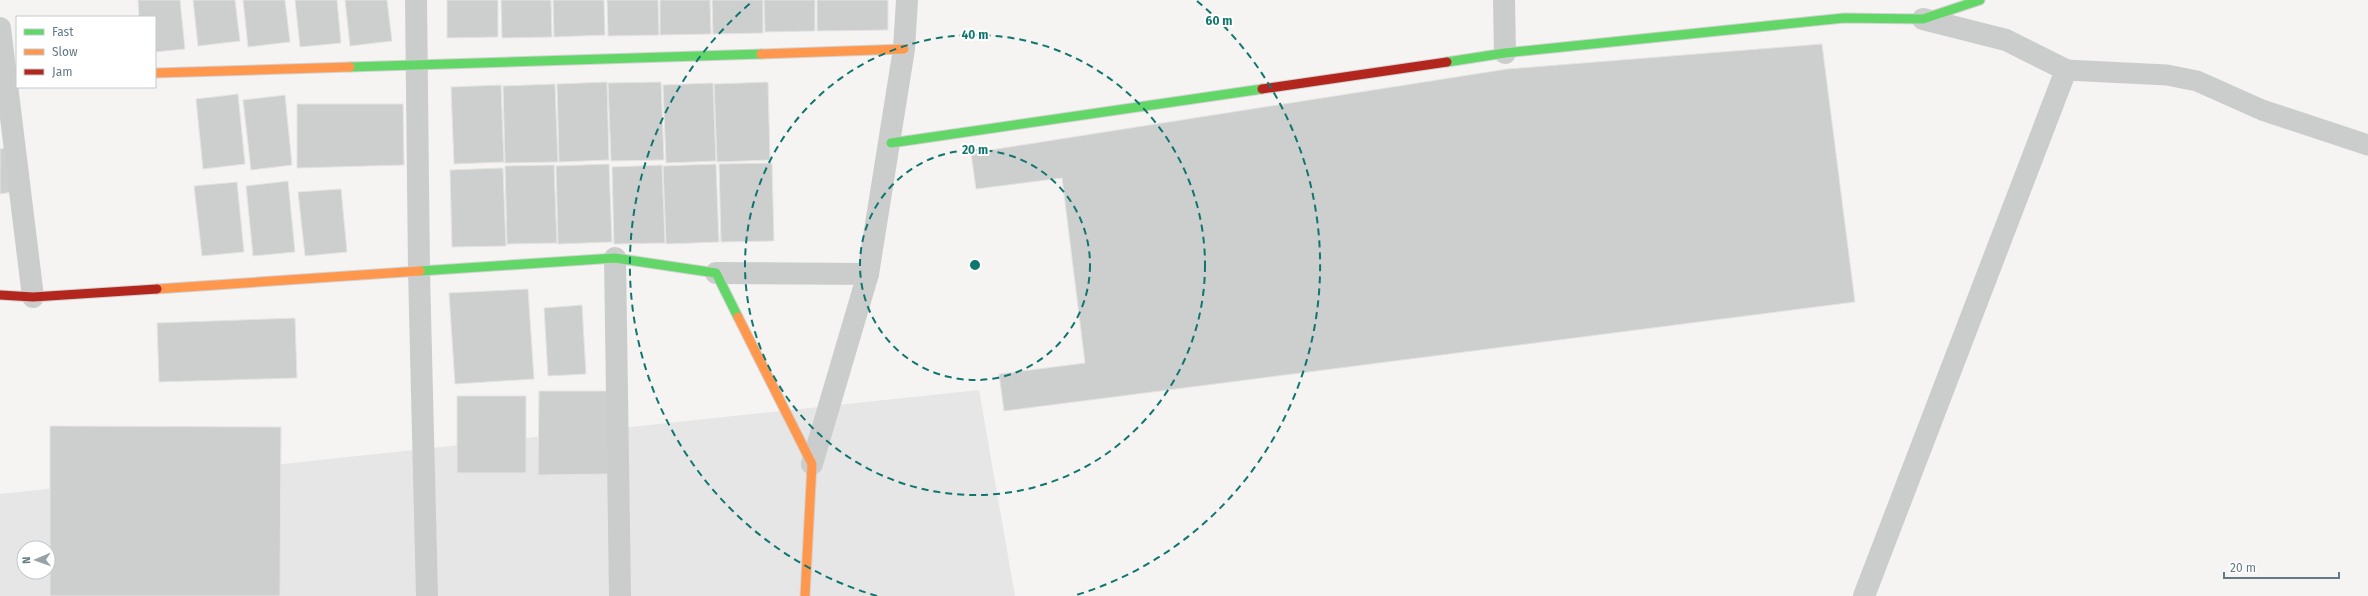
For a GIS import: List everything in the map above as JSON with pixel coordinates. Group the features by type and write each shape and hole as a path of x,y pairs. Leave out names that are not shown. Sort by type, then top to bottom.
{"street":[{"path":"416,0 419,271 427,596"},
{"path":"805,596 812,464 868,274 891,142 904,49 907,0"},
{"path":"1504,0 1505,53"},
{"path":"1923,19 1980,0"},
{"path":"891,142 1505,53 1844,18 1923,19 2006,40 2066,70 1864,596"},
{"path":"0,28 33,297"},
{"path":"156,73 904,49"},
{"path":"0,295 33,297 616,258 716,273 868,274"},
{"path":"616,258 620,596"},
{"path":"716,273 812,464"}],"lane":[{"path":"2066,70 2166,75 2197,81 2262,110 2368,145"}],"shaded area":[{"path":"979,390 1015,596 0,596 0,494"}],"building":[{"path":"138,0 180,0 185,49 156,52 156,16 139,16"},
{"path":"193,0 235,0 240,41 198,46"},
{"path":"243,0 285,0 290,42 248,47"},
{"path":"295,0 337,0 341,43 300,47"},
{"path":"345,0 387,0 392,41 350,46"},
{"path":"447,0 498,0 498,37 447,38"},
{"path":"501,0 551,0 552,37 502,38"},
{"path":"553,0 604,0 605,35 554,37"},
{"path":"607,0 658,0 659,35 608,36"},
{"path":"660,0 710,0 711,34 660,35"},
{"path":"712,0 763,0 763,33 713,34"},
{"path":"764,0 815,0 815,31 765,32"},
{"path":"817,0 888,0 888,30 817,31"},
{"path":"1822,44 1855,302 1004,411 999,374 1085,363 1062,178 976,189 971,153 1507,69"},
{"path":"607,82 609,160 559,162 557,84"},
{"path":"661,82 664,160 611,161 608,83"},
{"path":"768,82 770,160 717,162 714,84"},
{"path":"713,83 716,161 666,163 663,85"},
{"path":"555,84 558,162 505,163 503,86"},
{"path":"501,85 504,162 454,164 451,87"},
{"path":"238,94 245,164 203,169 196,99"},
{"path":"285,95 292,165 251,170 243,100"},
{"path":"297,104 403,104 404,165 297,168"},
{"path":"7,148 13,192 0,194 0,149"},
{"path":"772,163 774,241 721,242 719,164"},
{"path":"609,164 612,242 558,244 556,166"},
{"path":"716,164 719,242 666,244 663,166"},
{"path":"554,165 557,243 507,244 505,166"},
{"path":"662,165 665,243 614,244 612,167"},
{"path":"503,168 506,246 452,247 450,170"},
{"path":"288,181 295,252 253,256 246,186"},
{"path":"237,182 244,252 202,256 194,186"},
{"path":"341,189 347,252 305,256 298,192"},
{"path":"528,289 534,379 455,384 449,293"},
{"path":"582,305 586,374 548,376 544,308"},
{"path":"295,318 297,378 159,382 157,323"},
{"path":"539,391 613,391 613,474 538,475"},
{"path":"457,396 526,396 526,473 457,473"},
{"path":"50,426 281,427 280,596 50,596 50,580 56,580 56,540 50,540"}],"traffic: fast":[{"path":"1447,62 1505,53 1844,18 1923,19 1980,0"},
{"path":"350,67 761,54"},
{"path":"891,143 1262,89"},
{"path":"420,271 615,258 716,273 738,317"}],"traffic: slow":[{"path":"761,54 904,49"},
{"path":"156,73 350,67"},
{"path":"157,289 420,271"},
{"path":"738,317 812,464 805,596"}],"traffic: jam":[{"path":"1262,89 1447,62"},
{"path":"0,295 33,297 157,289"}]}
